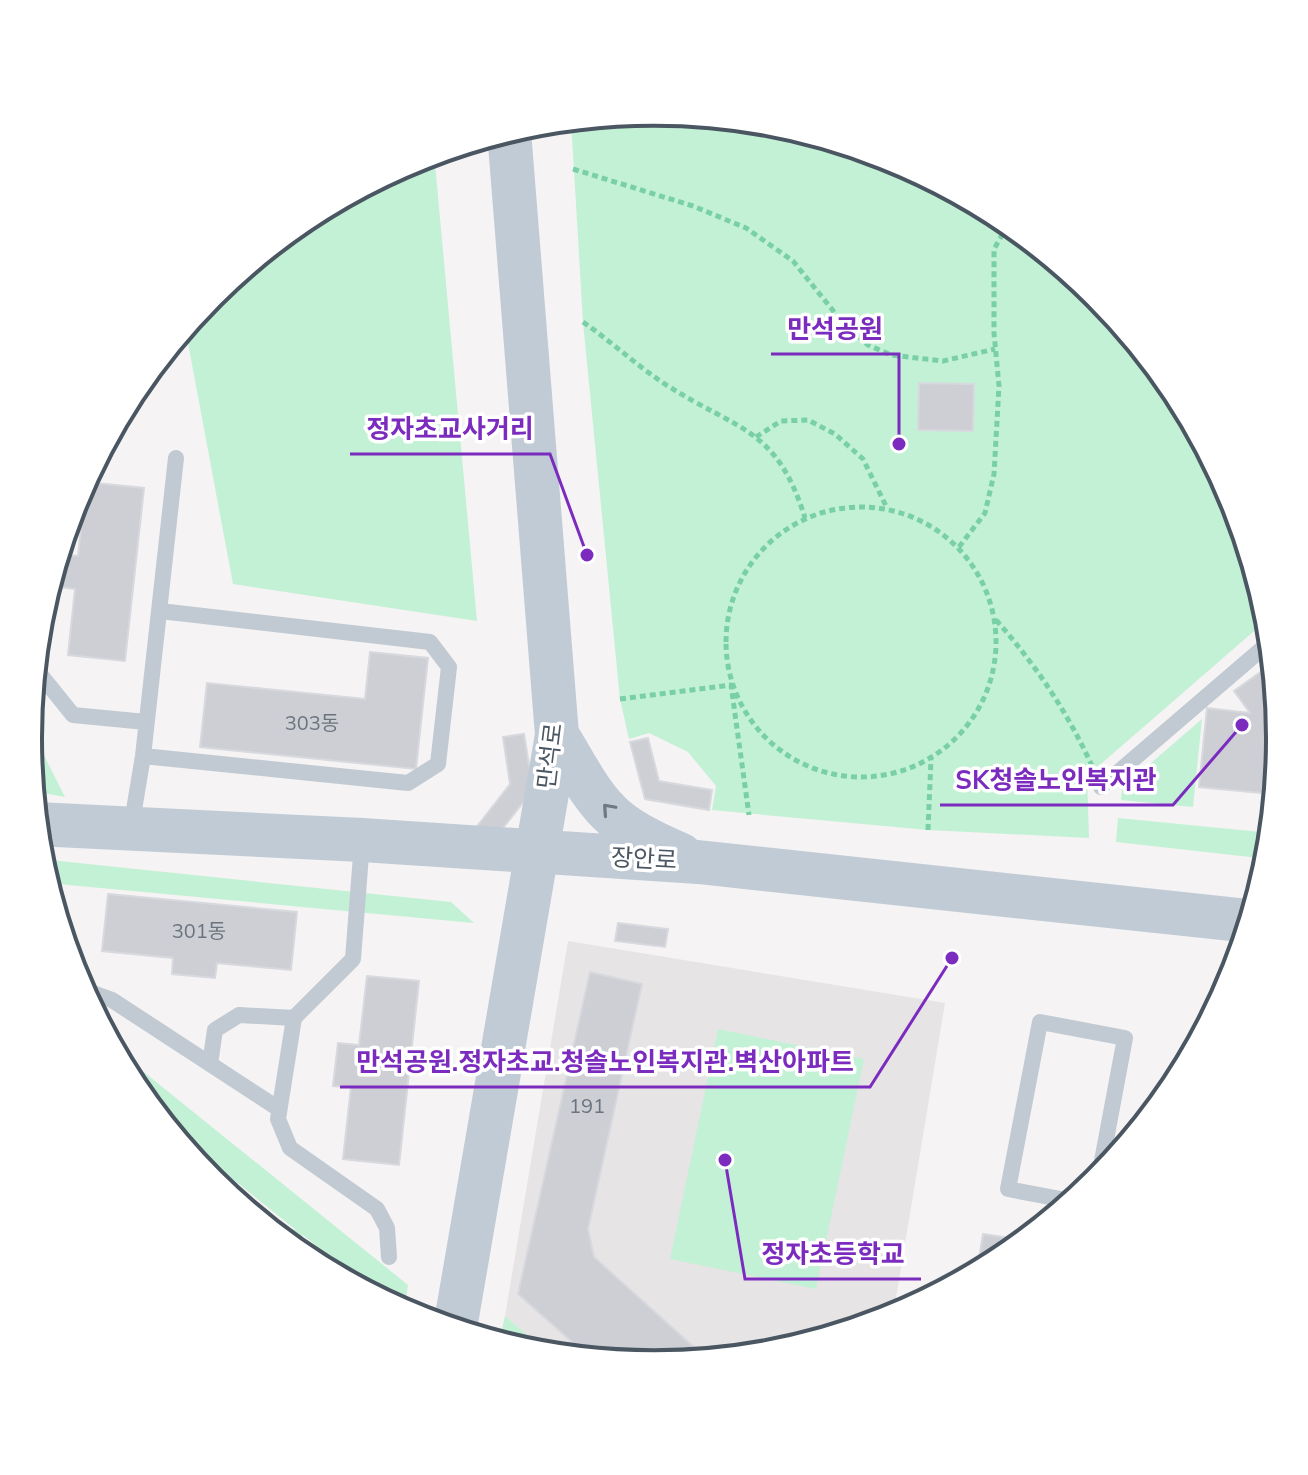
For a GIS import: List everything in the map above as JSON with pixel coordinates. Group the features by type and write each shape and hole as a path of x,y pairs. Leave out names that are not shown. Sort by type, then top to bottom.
{"main road":[{"name":"만석로","path":"457,1317 557,735 510,143"},
{"path":"557,735 601,803 614,817 664,848 698,862"},
{"name":"장안로","path":"48,825 362,840 698,862 1238,920"}],"lane":[{"path":"131,830 143,756 176,458"},
{"path":"143,756 408,783 438,764 449,667 430,642 160,611"},
{"path":"1101,787 1260,651"},
{"path":"45,680 73,715 146,722"},
{"path":"362,840 353,959 294,1018 278,1119 290,1148 377,1209 387,1228 389,1257"},
{"path":"99,995 112,1000 279,1109"},
{"path":"210,1064 215,1030 239,1015 294,1018"},
{"path":"1057,1198 1008,1189 1040,1022 1125,1038 1104,1152"}],"path":[{"path":"573,169 693,206 746,228 793,261 843,323 868,345 891,355 943,361 995,349"},
{"path":"959,547 985,513 994,474 999,386 995,349 994,249 1002,235"},
{"path":"583,322 663,383 706,409 737,422 756,437 782,464 797,493 805,518"},
{"path":"756,437 781,421 808,420 835,434 863,459 887,508"},
{"path":"731,685 741,707 767,742 804,767 847,778 891,776 931,759 963,733 985,699 996,659 995,619 983,580 959,547 926,522 887,508 845,507 805,518 771,540 740,582 730,607 725,646 749,815"},
{"path":"995,619 1028,656 1058,699 1101,787"},
{"path":"620,699 731,685"},
{"path":"928,830 931,759"}],"shaded area":[{"path":"568,941 945,1003 896,1299 851,1317 773,1338 654,1350 535,1338 505,1316"}],"green space":[{"path":"654,126 734,131 812,146 888,172 960,207 1027,252 1087,305 1140,365 1184,432 1219,503 1234,541 1256,629 1087,776 1089,838 928,830 712,810 716,786 688,752 649,733 629,739 620,699 583,322 572,131"},
{"path":"435,166 477,621 233,584 188,342 250,277 281,252 348,207"},
{"path":"1202,719 1193,807 1121,800 1122,788"},
{"path":"42,752 65,797 45,793"},
{"path":"1118,818 1258,832 1254,857 1116,842"},
{"path":"55,861 451,902 474,923 60,884"},
{"path":"718,1029 864,1059 816,1289 670,1259"},
{"path":"139,1068 408,1285 406,1297 348,1268 303,1235 302,1238 289,1229 296,1230 219,1168 168,1110"},
{"path":"505,1316 530,1337 502,1330"}],"building":[{"path":"919,383 974,384 973,431 918,430"},
{"path":"98,483 144,488 125,661 68,655 75,589 61,587 70,555 78,556 82,521"},
{"path":"370,652 428,658 416,769 200,747 207,683 365,699"},
{"path":"1262,671 1266,738 1263,793 1199,787 1207,708 1250,713 1234,691"},
{"path":"524,734 533,790 492,842 475,829 510,784 503,737"},
{"path":"648,738 659,781 712,790 709,810 645,799 630,742"},
{"path":"108,894 297,912 291,970 217,963 215,978 172,974 173,958 102,951"},
{"path":"618,923 668,929 665,947 615,941"},
{"path":"590,972 642,984 588,1229 594,1257 695,1348 654,1350 574,1344 518,1294"},
{"path":"367,976 419,981 399,1165 343,1159 351,1087 333,1086 338,1043 359,1045"},
{"path":"983,1234 1006,1237 994,1246 980,1255"}],"place":[{"name":"만석공원","path":"899,444"},
{"name":"정자초교사거리","path":"587,555"},
{"name":"SK청솔노인복지관","path":"1242,725"},
{"name":"만석공원.정자초교.청솔노인복지관.벽산아파트","path":"952,958"},
{"name":"정자초등학교","path":"725,1160"}]}
